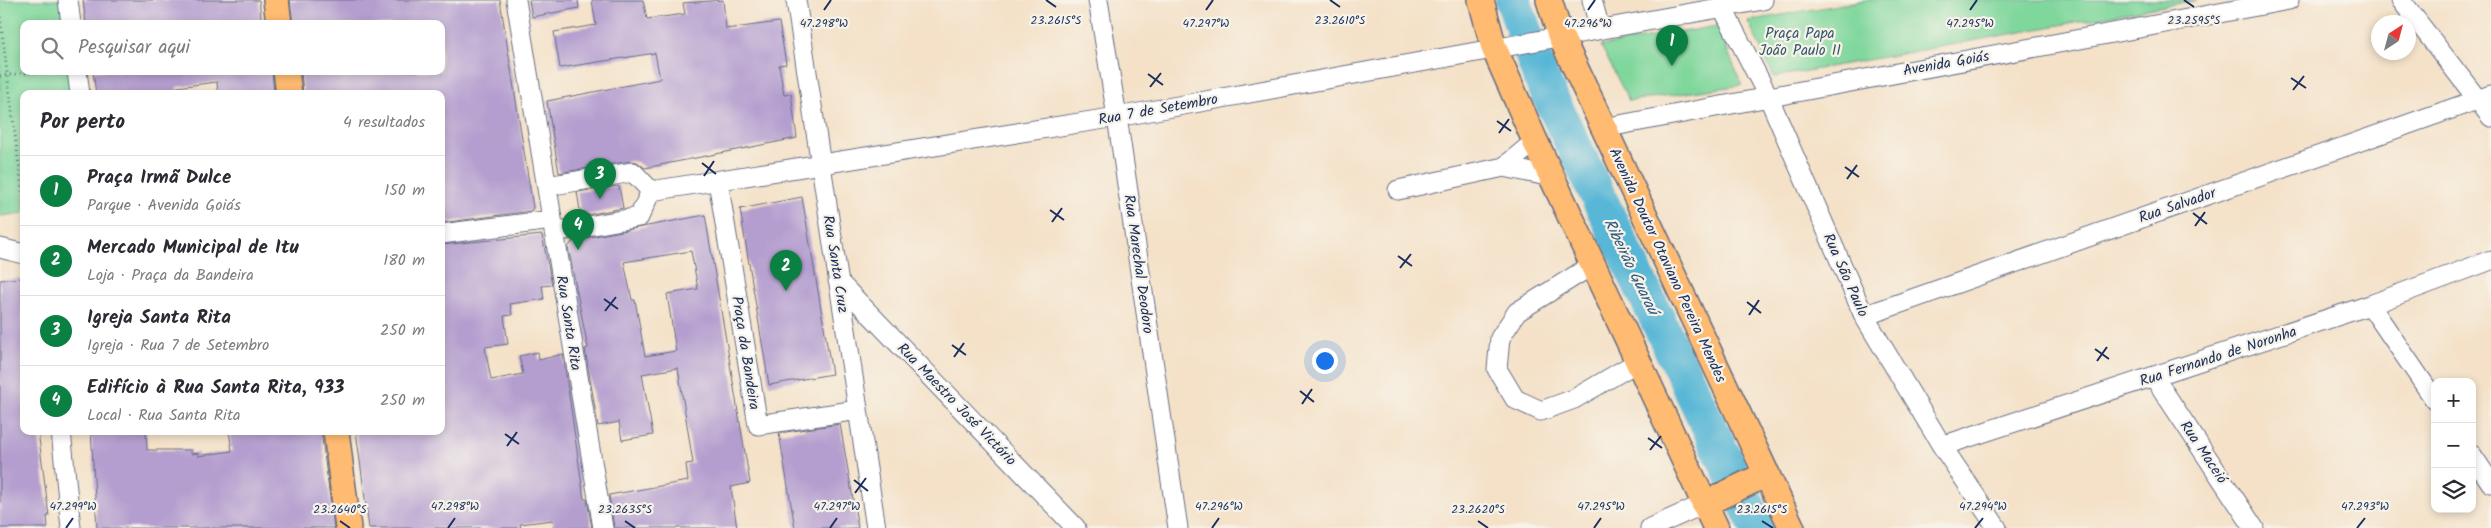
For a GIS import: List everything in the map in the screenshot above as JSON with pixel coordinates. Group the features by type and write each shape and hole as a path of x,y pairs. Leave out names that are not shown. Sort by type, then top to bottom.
{"main road":[{"path":"276,0 278,20"},
{"path":"1481,0 1502,46 1535,141 1639,361 1713,499 1716,528"},
{"name":"Avenida Doutor Otaviano Pereira Mendes","path":"1549,0 1550,37 1603,128 1759,478 1792,528"},
{"path":"287,75 288,90"},
{"path":"336,435 348,528"},
{"path":"1713,499 1759,478"}],"street":[{"path":"68,0 70,20"},
{"name":"Rua Santa Rita","path":"516,0 603,528"},
{"name":"Rua Santa Cruz","path":"796,0 876,528"},
{"name":"Rua Marechal Deodoro","path":"1098,0 1178,528"},
{"path":"1592,0 1600,28"},
{"path":"1502,46 1760,0"},
{"name":"Avenida Goiás","path":"1603,128 2289,0"},
{"path":"2400,0 2484,97 2491,117"},
{"name":"Rua São Paulo","path":"1722,7 1768,96 1864,316 1942,446 1997,528"},
{"name":"Rua 7 de Setembro","path":"821,166 1117,117 1502,46"},
{"path":"78,75 79,90"},
{"name":"Rua Salvador","path":"1864,316 2484,97"},
{"path":"1504,167 1535,141"},
{"path":"651,191 821,166"},
{"path":"1398,190 1504,167 1552,177"},
{"path":"547,186 633,172 651,191"},
{"name":"Praça da Bandeira","path":"718,181 758,425 858,410"},
{"path":"445,234 553,226 640,217 651,191"},
{"path":"0,248 20,253"},
{"name":"Rua Fernando de Noronha","path":"1942,446 2370,305 2491,260"},
{"path":"1594,264 1517,312 1500,338 1497,368 1515,399 1542,411 1574,399 1639,361"},
{"name":"Rua Maestro José Victório","path":"838,281 1076,528"},
{"path":"2370,305 2431,394"},
{"name":"Rua Maceió","path":"2154,377 2254,528"},
{"path":"61,435 71,528"},
{"path":"2476,461 2491,483"},
{"path":"1650,528 1713,499"}],"path":[{"path":"0,16 20,170"},
{"path":"0,76 20,74"}],"green space":[{"path":"0,0 61,0 64,20 20,20 20,75 71,75 72,90 20,90 20,214 0,216"},
{"name":"Praça Papa João Paulo II","path":"1865,0 2197,0 1774,77 1748,21"},
{"path":"1717,26 1742,85 1629,101 1601,46"}],"building":[{"path":"83,0 259,0 262,20 86,20"},
{"path":"290,0 500,0 533,208 531,211 445,222 445,90 303,90 301,75 445,75 445,20 292,20"},
{"path":"529,0 578,0 579,8 532,17"},
{"path":"592,0 643,0 647,19 685,14 683,3 723,0 726,29 779,22 786,64 779,65 784,95 791,94 797,138 645,168 637,162 631,161 559,173 547,101 660,79 655,53 560,68 554,32 596,25"},
{"path":"94,75 272,75 274,90 218,90 217,82 177,87 177,90 95,90"},
{"path":"619,186 623,208 581,216 577,192"},
{"path":"802,197 832,374 769,385 740,209"},
{"path":"705,215 750,483 731,487 737,528 614,528 609,495 688,481 686,464 693,463 678,368 642,374 653,435 622,440 619,422 598,426 585,349 588,348 568,247 574,240","holes":["691,251 698,289 667,294 676,351 645,356 635,300 632,300 624,262"]},
{"path":"542,235 552,285 542,286 544,299 510,304 512,315 504,316 508,344 485,347 491,380 523,374 519,356 538,352 539,360 563,354 584,499 587,499 592,528 554,528 553,520 520,524 521,528 369,528 357,435 445,435 445,245"},
{"path":"20,278 20,435 39,435 49,516 47,516 48,528 0,528 0,280"},
{"path":"840,424 858,528 795,528 779,433"},
{"path":"91,435 146,435 147,450 191,450 191,454 198,453 198,456 232,451 230,435 322,435 334,528 97,528"}],"waterway":[{"name":"Ribeirão Guaraú","path":"1513,0 1540,76 1758,528"}],"place":[{"name":"Praça Irmã Dulce","path":"1672,66"},
{"name":"Igreja Santa Rita","path":"600,199"},
{"name":"Edifício à Rua Santa Rita, 933","path":"578,250"},
{"name":"Mercado Municipal de Itu","path":"786,291"}]}
